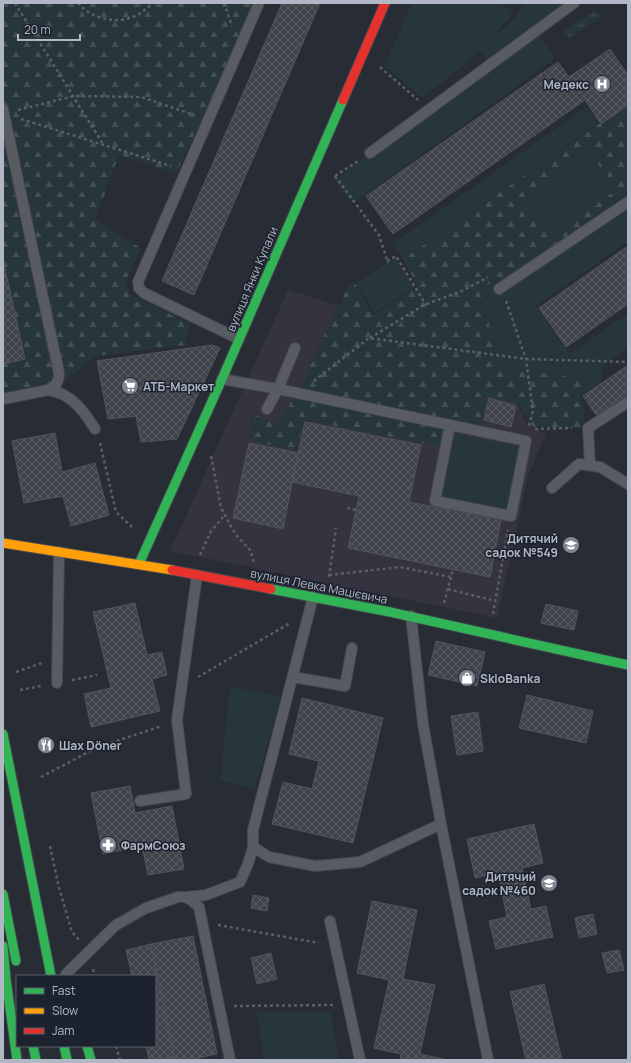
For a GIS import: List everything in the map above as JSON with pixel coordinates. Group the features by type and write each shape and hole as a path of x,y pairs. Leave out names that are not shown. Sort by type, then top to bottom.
{"street":[{"name":"вулиця Янки Купали","path":"139,564 222,380 385,3"},
{"name":"вулиця Левка Мацієвича","path":"3,543 139,564 411,616 628,665"},
{"path":"3,734 51,975"},
{"path":"26,852 50,924"},
{"path":"3,894 18,968"},
{"path":"3,946 6,979 16,1046"},
{"path":"16,1047 18,1060"},
{"path":"33,1047 36,1060"},
{"path":"64,1047 67,1060"},
{"path":"87,1047 91,1060"}],"lane":[{"path":"239,339 144,293 139,288 140,278 259,3"},
{"path":"370,153 574,3"},
{"path":"3,111 59,373 59,380 55,387 48,390 3,399"},
{"path":"500,288 628,202"},
{"path":"267,409 278,389 295,348"},
{"path":"222,380 278,389 298,394 450,425 526,441 511,516 435,501 450,425"},
{"path":"48,390 55,391 73,401 84,412 95,429"},
{"path":"590,465 588,428 628,402"},
{"path":"552,488 579,464 600,467 628,484"},
{"path":"57,683 59,552"},
{"path":"140,801 186,794 177,720 197,575"},
{"path":"185,898 206,895 240,882 248,864 253,847 253,830 313,597"},
{"path":"411,616 423,724 441,824 488,1060"},
{"path":"293,677 345,686 352,648"},
{"path":"253,847 269,857 315,866 360,862 441,824"},
{"path":"66,973 116,925 146,908 178,897 195,902 199,906 230,1060"},
{"path":"330,921 360,1060"}],"path":[{"path":"15,3 103,144"},
{"path":"78,3 94,16 110,20 126,19 142,13 153,3"},
{"path":"375,62 419,101"},
{"path":"3,111 74,96 141,97 208,120"},
{"path":"3,111 186,170"},
{"path":"330,180 370,153"},
{"path":"335,176 379,236 388,262 396,256 426,305"},
{"path":"298,394 369,338 426,305 462,291 490,276"},
{"path":"500,288 526,359 533,411"},
{"path":"369,338 526,359 628,362"},
{"path":"529,430 588,428"},
{"path":"95,429 99,438 116,512 148,543"},
{"path":"210,449 222,508 236,535 251,551 254,565"},
{"path":"347,508 356,510"},
{"path":"199,561 200,554 211,531 225,515"},
{"path":"492,620 511,516"},
{"path":"328,580 336,528"},
{"path":"329,575 400,567 451,577"},
{"path":"443,609 453,569"},
{"path":"448,589 496,601"},
{"path":"182,686 309,612"},
{"path":"16,672 34,666 58,653"},
{"path":"41,777 98,747 177,720"},
{"path":"50,846 59,888 72,932"},
{"path":"202,922 335,946"},
{"path":"219,1006 348,1004"},
{"path":"116,1047 120,1060"}],"shaded area":[{"path":"288,290 490,353 528,425 546,433 528,476 497,618 170,551"}],"green space":[{"path":"3,3 258,3 176,173 119,155 95,220 141,248 126,280 130,294 190,324 186,345 96,356 66,380 3,393"},
{"path":"412,3 498,3 514,12 489,41 513,20 524,3 574,3 538,32 555,59 352,204 334,180 492,65 479,51 474,57 422,98 384,66"},
{"path":"596,10 601,17 570,39 563,31"},
{"path":"628,104 628,204 517,279 498,367 601,381 581,396 586,428 533,427 518,404 487,396 480,429 297,391 349,285 355,283 373,315 418,287 403,259"},
{"path":"586,107 598,124 403,259 392,244"},
{"path":"589,151 616,190 551,235 524,197"},
{"path":"628,204 628,242 536,306 557,338 571,353 628,313 628,348 604,365 601,381 498,367 481,287 500,279 507,281"},
{"path":"396,258 414,288 374,313 356,283"},
{"path":"295,395 447,427 444,447 304,420 297,450 248,440 252,414 278,425"},
{"path":"455,434 520,447 508,513 440,499"},
{"path":"230,686 280,697 255,789 220,781"},
{"path":"257,1012 330,1012 339,1060 264,1060"}],"building":[{"path":"282,3 320,3 194,295 162,281"},
{"path":"610,49 628,75 628,105 601,124 585,100 393,234 366,196 558,62 569,77"},
{"path":"628,246 628,304 566,347 539,308"},
{"path":"3,260 25,359 3,364"},
{"path":"212,345 220,348 177,439 141,442 136,416 108,419 97,361"},
{"path":"628,365 628,394 596,415 583,396"},
{"path":"489,398 516,406 511,427 484,420"},
{"path":"305,422 421,445 409,502 501,520 490,577 348,548 359,496 292,482"},
{"path":"55,433 62,472 95,463 109,515 71,526 63,496 24,503 12,441"},
{"path":"249,443 298,453 283,529 233,518"},
{"path":"135,603 147,655 162,652 167,675 152,679 160,711 91,727 84,694 111,688 93,612"},
{"path":"546,604 578,611 574,630 541,623"},
{"path":"436,641 485,652 477,686 428,675"},
{"path":"527,695 593,711 586,743 519,728"},
{"path":"302,698 383,718 353,843 272,824 283,782 312,789 319,761 289,754"},
{"path":"478,712 483,751 457,755 451,716"},
{"path":"130,786 135,813 172,806 184,869 148,875 142,846 103,854 91,793"},
{"path":"534,824 543,863 522,868 531,909 546,906 553,937 496,949 489,921 507,917 498,873 475,878 467,839"},
{"path":"253,895 269,898 267,911 251,908"},
{"path":"372,901 417,910 403,979 435,985 420,1054 447,1060 400,1060 401,1054 374,1048 389,980 357,973"},
{"path":"593,914 597,934 579,938 575,918"},
{"path":"193,936 217,1054 198,1058 198,1060 158,1060 174,1057 151,944"},
{"path":"151,944 174,1057 149,1060 146,1047 156,1047 156,975 132,975 126,950"},
{"path":"619,950 624,970 607,973 602,953"},
{"path":"271,953 277,979 257,984 251,958"},
{"path":"544,984 562,1060 526,1060 510,992"}],"traffic: fast":[{"path":"139,564 222,379 343,100"},
{"path":"271,589 390,612 628,665"},
{"path":"3,734 51,975"},
{"path":"3,894 16,961"},
{"path":"3,946 17,1060"},
{"path":"33,1047 36,1060"},
{"path":"64,1047 67,1060"},
{"path":"87,1047 91,1060"}],"traffic: slow":[{"path":"3,543 172,570"}],"traffic: jam":[{"path":"343,100 385,3"},
{"path":"172,570 271,589"}],"place":[{"name":"Медекс","path":"602,84"},
{"name":"АТБ-Маркет","path":"130,386"},
{"name":"Дитячий садок №549","path":"571,545"},
{"name":"SkloBanka","path":"467,678"},
{"name":"Шах Döner","path":"46,745"},
{"name":"ФармСоюз","path":"108,845"},
{"name":"Дитячий садок №460","path":"549,883"}]}
